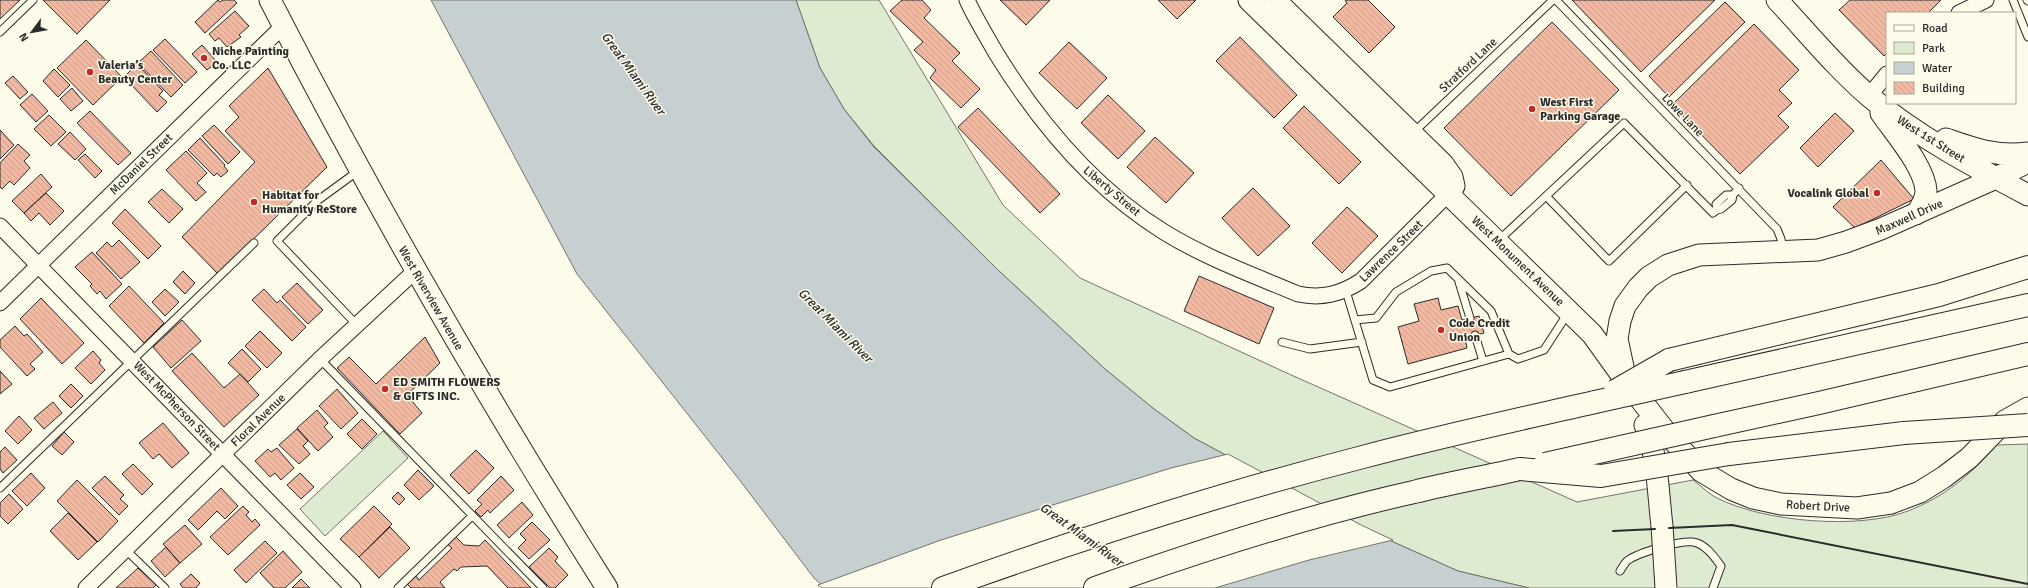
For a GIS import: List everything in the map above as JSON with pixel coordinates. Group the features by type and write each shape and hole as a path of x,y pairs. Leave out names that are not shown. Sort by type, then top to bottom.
{"highway":[{"path":"1595,402 1669,360 1940,295 2028,267"},
{"path":"943,588 1014,563 1213,499 1358,458 1481,427 2028,305"},
{"path":"1095,588 1168,562 1318,516 1413,492 1819,403 2028,354"},
{"path":"1520,469 1601,476 1729,454 1904,433 2028,425"}],"main road":[{"name":"West Riverview Avenue","path":"270,0 415,271 602,587"},
{"name":"West Monument Avenue","path":"1249,0 1406,140 1448,194 1592,334 1626,381 1648,433 1656,468 1666,588"},
{"path":"1275,0 1406,140"},
{"name":"West 1st Street","path":"1777,0 1869,96 1897,118 1936,144 2028,195"},
{"path":"1869,96 1905,148 1925,183 1926,193 1923,204 1916,214"},
{"path":"1897,118 1942,138 1989,153 2012,155 2028,152"},
{"name":"Maxwell Drive","path":"1626,381 1617,339 1620,321 1625,306 1638,288 1649,277 1668,265 1699,255 1818,250 1846,242 1916,214 2028,162"},
{"name":"Robert Drive","path":"1626,381 1669,436 1701,471 1731,489 1753,498 1781,504 1816,507 1858,508 1891,503 1920,492 1944,477 1969,458 2005,421 2028,408"}],"street":[{"name":"Liberty Street","path":"966,0 1008,71 1038,115 1075,159 1106,189 1136,213 1164,232 1204,254 1298,294 1311,297 1326,297"},
{"path":"1961,12 1986,0"},
{"name":"McDaniel Street","path":"0,303 283,26"},
{"path":"1869,96 1886,75"},
{"name":"Lawrence Street","path":"1326,297 1346,291 1361,281 1448,194"},
{"name":"West McPherson Street","path":"0,226 353,588"},
{"name":"Floral Avenue","path":"86,588 357,324 415,271"}],"lane":[{"path":"0,32 33,0"},
{"name":"Stratford Lane","path":"1406,140 1553,0"},
{"name":"Lowe Lane","path":"1556,0 1777,229 1784,252"},
{"path":"2013,0 2028,37"},
{"path":"1497,242 1624,123 1687,185 1713,213 1717,210 1716,204 1726,195 1733,194 1739,188"},
{"path":"357,324 277,241 317,202 360,170"},
{"path":"1546,196 1609,261 1687,185"},
{"path":"0,488 254,242"},
{"path":"1355,320 1376,318 1396,292 1431,271 1447,268 1491,311 1509,354 1518,359 1544,350 1569,311"},
{"path":"1459,281 1470,318"},
{"path":"1346,291 1373,380 1390,387 1509,354"},
{"path":"1475,336 1483,361"},
{"path":"1282,342 1310,349 1362,342"},
{"path":"320,360 543,588"},
{"path":"398,588 472,516"},
{"path":"1620,571 1627,561 1656,548 1687,541 1698,543 1711,552 1721,566 1713,588"},
{"path":"125,549 164,588"}],"green space":[{"path":"796,0 879,0 1003,205 1080,278 1289,374 1577,502 1693,480 1717,498 1760,513 1785,518 1838,522 1888,517 1922,505 1957,484 1997,445 2028,444 2028,588 1529,588 1458,571 1360,527 1194,438 1154,409 1105,369 998,270 874,146 844,109 820,68"},
{"path":"383,431 408,458 325,536 300,509"}],"water":[{"name":"Great Miami River","path":"431,0 796,0 820,68 844,109 873,146 998,270 1105,369 1154,409 1194,438 1360,527 1458,571 1529,588 825,588 814,578 738,478 577,274"}],"pier":[{"path":"1228,454 1361,525 1393,540 1309,560 1215,588 822,588 818,585 941,540 1171,468"}],"building":[{"path":"0,0 20,0 0,19"},
{"path":"43,0 110,0 77,34"},
{"path":"218,0 220,2 223,0 234,0 237,3 205,33 195,22"},
{"path":"902,0 922,0 931,10 924,18 960,53 952,61 980,89 961,108 930,78 936,70 914,50 923,42 890,11"},
{"path":"1000,0 1050,0 1026,25"},
{"path":"1158,0 1196,0 1177,19"},
{"path":"1345,0 1368,0 1395,27 1369,53 1333,17 1347,3"},
{"path":"1572,0 1715,0 1641,72"},
{"path":"1850,0 1941,0 1929,12 1886,12 1886,54 1884,56 1839,10"},
{"path":"1725,2 1745,22 1669,97 1649,76"},
{"path":"235,11 249,26 239,35 241,37 227,47 219,38 215,41 209,34"},
{"name":"West First Parking Garage","path":"1552,22 1619,90 1511,196 1444,128"},
{"path":"1754,24 1799,70 1779,90 1792,103 1778,116 1789,127 1740,174 1672,105"},
{"path":"1240,37 1297,95 1274,118 1216,61"},
{"path":"165,39 197,72 185,83 153,50"},
{"name":"Valeria’s Beauty Center","path":"86,40 122,77 93,105 57,68"},
{"path":"1069,42 1107,78 1077,109 1039,73"},
{"name":"Niche Painting Co. LLC","path":"202,45 217,62 207,70 192,54"},
{"path":"151,51 183,85 171,97 138,63"},
{"path":"137,64 163,91 159,95 167,102 157,112 124,77"},
{"name":"Habitat for Humanity ReStore","path":"268,68 327,167 218,274 182,237 255,162 225,131 239,117 229,106"},
{"path":"54,69 70,85 58,97 43,81"},
{"path":"13,76 28,92 20,99 5,83"},
{"path":"72,88 83,101 71,111 60,99"},
{"path":"32,94 48,111 36,122 20,105"},
{"path":"1108,95 1145,131 1118,159 1081,123"},
{"path":"1304,106 1361,162 1339,184 1283,128"},
{"path":"978,108 1060,194 1040,213 958,127"},
{"path":"90,111 131,153 118,165 77,123"},
{"path":"1835,113 1854,131 1818,167 1800,148"},
{"path":"49,115 66,132 51,146 34,129"},
{"path":"214,125 240,152 228,164 202,136"},
{"path":"0,130 14,145 0,159"},
{"path":"70,132 86,149 75,160 58,144"},
{"path":"1155,137 1194,173 1166,203 1127,167"},
{"path":"200,138 225,165 224,166 228,171 221,177 217,173 214,176 188,150"},
{"path":"18,144 30,155 24,161 30,168 14,185 10,181 2,189 0,187 0,163"},
{"path":"186,151 207,173 197,183 206,192 196,201 166,170"},
{"path":"85,154 102,171 95,178 78,160"},
{"path":"1881,160 1914,199 1855,228 1833,207"},
{"path":"41,174 52,187 24,213 12,201"},
{"path":"1253,188 1290,226 1258,256 1222,218"},
{"path":"162,189 183,209 169,223 148,202"},
{"path":"46,193 64,211 50,225 39,213 31,221 24,213"},
{"path":"1347,207 1378,236 1342,273 1312,243"},
{"path":"125,209 161,246 148,259 112,223"},
{"path":"119,240 140,262 121,279 96,253 107,242 112,247"},
{"path":"92,252 122,284 106,299 100,291 97,294 90,286 92,284 75,267"},
{"path":"183,271 195,283 185,294 173,282"},
{"path":"1199,276 1274,308 1259,344 1184,311"},
{"path":"297,283 323,310 308,324 282,297"},
{"path":"129,286 164,323 144,343 109,306"},
{"path":"165,289 179,302 165,316 152,302"},
{"path":"264,289 277,303 280,300 306,327 292,341 252,300"},
{"path":"41,298 84,343 62,364 20,319"},
{"name":"Code Credit Union","path":"1438,298 1441,310 1458,306 1462,320 1479,316 1484,333 1465,338 1467,348 1408,364 1398,327 1419,321 1414,304"},
{"path":"182,320 201,341 171,368 153,347"},
{"path":"15,326 24,336 27,334 43,352 30,364 35,369 27,376 0,347 0,340"},
{"path":"260,331 282,353 267,368 245,346"},
{"name":"ED SMITH FLOWERS & GIFTS INC.","path":"425,337 440,363 407,395 422,413 400,434 337,368 349,357 376,384"},
{"path":"242,349 261,369 248,382 228,363"},
{"path":"93,351 101,360 99,363 105,370 91,384 75,368"},
{"path":"192,353 224,388 240,374 259,395 224,427 172,371"},
{"path":"0,371 12,384 0,394"},
{"path":"71,384 83,396 71,408 59,396"},
{"path":"337,389 358,413 341,429 319,406"},
{"path":"53,402 62,413 44,429 34,418"},
{"path":"317,410 328,423 324,427 333,437 318,451 297,428"},
{"path":"19,416 32,430 18,444 5,431"},
{"path":"362,419 377,434 362,449 347,434"},
{"path":"163,423 189,453 172,468 159,454 153,459 139,443"},
{"path":"297,429 308,441 303,446 310,454 299,464 279,445"},
{"path":"64,432 74,442 62,455 52,446"},
{"path":"5,447 17,460 3,473 0,469 0,452"},
{"path":"277,448 294,468 281,480 275,473 270,477 255,461 268,449 271,452"},
{"path":"476,450 494,468 469,494 450,475"},
{"path":"133,464 153,484 142,495 122,474"},
{"path":"418,470 434,486 419,500 404,485"},
{"path":"31,473 45,488 27,506 12,491"},
{"path":"300,473 314,487 301,499 287,485"},
{"path":"105,476 124,495 120,499 128,506 119,515 92,488"},
{"path":"501,476 514,490 490,513 488,510 481,517 475,511 482,504 477,500"},
{"path":"77,480 118,521 98,542 57,501"},
{"path":"221,488 238,506 225,519 217,511 198,530 188,520"},
{"path":"398,492 405,499 399,505 392,498"},
{"path":"9,494 23,509 8,524 0,516 0,503"},
{"path":"522,502 533,515 509,538 497,525"},
{"path":"243,506 249,512 246,515 252,522 255,519 260,525 228,555 210,537"},
{"path":"374,506 392,524 359,557 340,539"},
{"path":"68,513 97,542 78,560 50,531"},
{"path":"532,522 550,540 529,559 518,548 526,540 520,534"},
{"path":"185,525 202,544 180,563 163,544"},
{"path":"390,527 410,548 379,578 359,557"},
{"path":"455,536 464,545 479,546 485,540 531,588 508,588 487,566 461,567 457,571 454,569 440,582 445,588 411,588 406,583 415,575 419,580 452,548 447,544"},
{"path":"265,541 277,553 246,583 234,570"},
{"path":"166,547 180,563 165,577 151,561"},
{"path":"549,548 558,557 555,561 568,575 555,588 550,588 529,567"},
{"path":"283,551 302,572 285,588 274,588 260,573"},
{"path":"138,568 156,585 153,588 116,588"},
{"path":"191,574 200,583 196,588 183,588 180,584"},
{"path":"301,579 310,588 292,588"}],"wall":[{"path":"1669,528 1732,525 2028,584"},
{"path":"1613,531 1655,529"}],"place":[{"name":"Niche Painting Co. LLC","path":"204,58"},
{"name":"Valeria’s Beauty Center","path":"90,72"},
{"name":"West First Parking Garage","path":"1532,109"},
{"name":"Vocalink Global","path":"1877,193"},
{"name":"Habitat for Humanity ReStore","path":"254,202"},
{"name":"Code Credit Union","path":"1441,330"},
{"name":"ED SMITH FLOWERS & GIFTS INC.","path":"385,389"}]}
